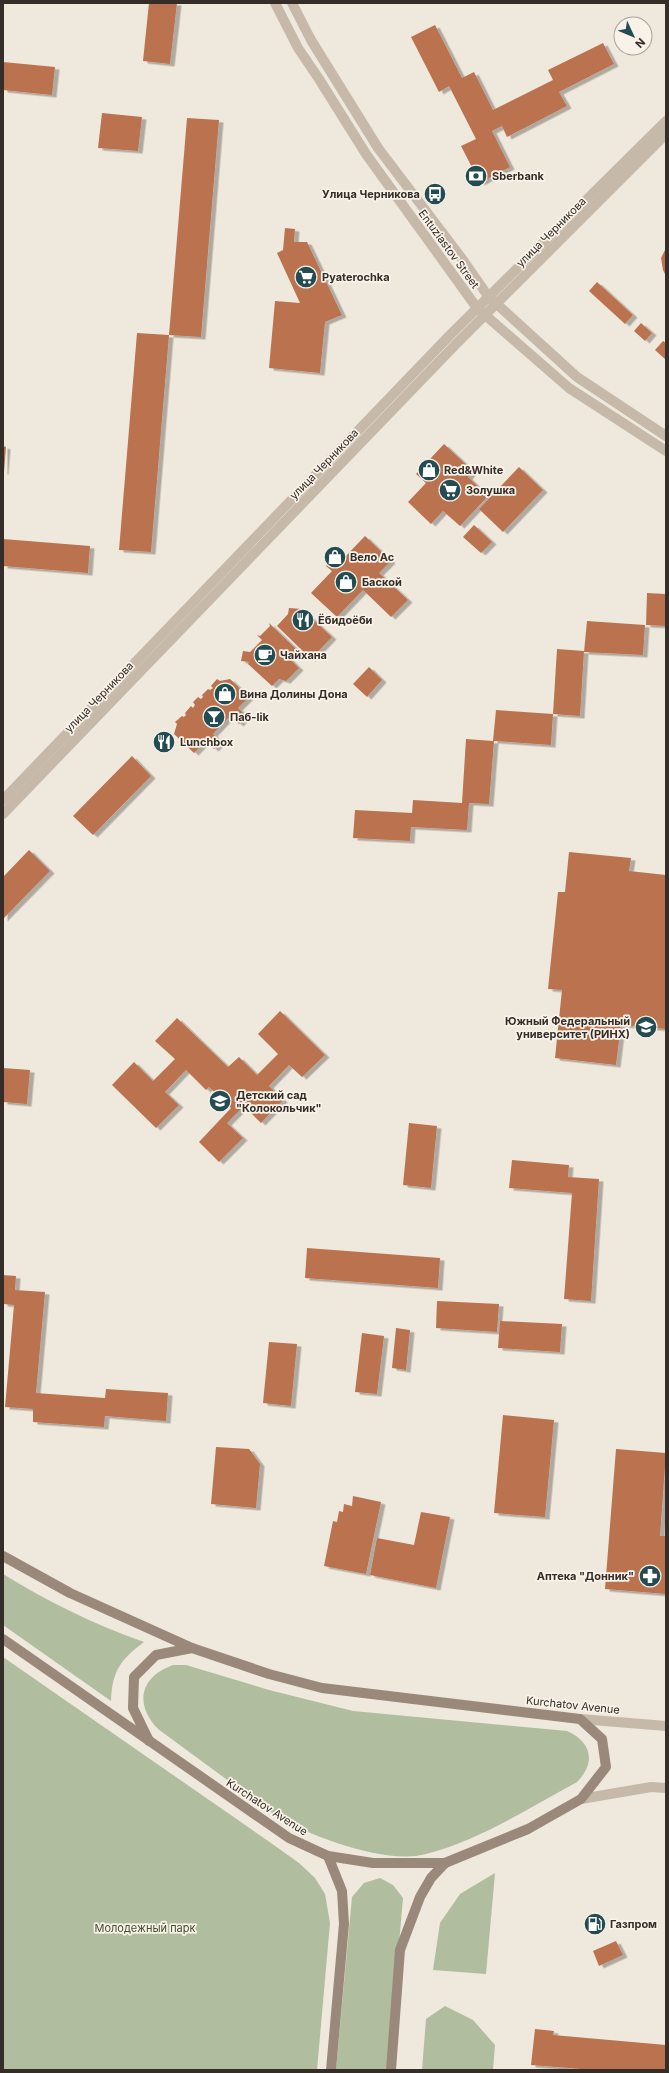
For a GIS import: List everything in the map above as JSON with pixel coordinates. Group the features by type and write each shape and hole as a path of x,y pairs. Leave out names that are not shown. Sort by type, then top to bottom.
{"main road":[{"name":"Kurchatov Avenue","path":"3,1556 70,1593 192,1648 270,1674 322,1688 580,1719"},
{"name":"Kurchatov Avenue","path":"3,1639 289,1838 328,1856 373,1863 445,1863 528,1830 581,1799"},
{"path":"149,1742 133,1708 134,1677 156,1655 192,1648"},
{"path":"580,1719 602,1739 606,1767 581,1799"},
{"path":"328,1856 342,1891 344,1924 330,2070"},
{"path":"391,2070 400,1950 420,1897 432,1878 445,1863"}],"street":[{"name":"Entuziastov Street","path":"275,3 298,48 366,154 481,312 569,388 666,451"},
{"path":"292,3 311,40 378,148 463,260 488,296 577,378 666,436"},
{"name":"улица Черникова","path":"3,814 481,312 488,296 666,121"},
{"name":"улица Черникова","path":"3,800 481,312 496,305 666,134"},
{"name":"Kurchatov Avenue","path":"580,1719 666,1726"},
{"name":"Kurchatov Avenue","path":"581,1799 651,1787 666,1788"}],"green space":[{"path":"3,1574 72,1612 107,1628 144,1642 129,1654 119,1667 113,1682 111,1701 3,1625"},
{"name":"Молодежный парк","path":"3,1657 271,1843 299,1863 315,1878 325,1894 330,1923 317,2070 3,2070"},
{"path":"173,1665 186,1665 269,1690 353,1711 567,1731 582,1741 586,1747 589,1760 587,1768 577,1782 485,1832 446,1848 426,1854 391,1856 371,1852 330,1841 279,1818 158,1729 150,1720 146,1710 143,1701 144,1692 147,1684 153,1677 162,1670"},
{"path":"495,1873 486,1974 433,1970 440,1923 460,1894"},
{"path":"380,1878 393,1885 403,1898 388,2070 336,2070 352,1897 364,1883"},
{"path":"445,2006 473,2020 495,2045 493,2070 422,2070 426,2019"}],"building":[{"path":"149,3 177,3 170,64 143,61"},
{"path":"435,25 462,78 474,72 493,110 553,80 548,70 603,43 614,64 559,92 567,106 507,137 502,126 492,131 510,167 480,183 461,146 476,139 449,86 439,92 411,37"},
{"path":"3,62 55,67 52,95 3,90"},
{"path":"102,113 142,117 138,151 98,148"},
{"path":"187,118 219,120 201,337 169,335"},
{"name":"Pyaterochka","path":"285,228 295,229 294,242 307,242 342,315 325,322 320,373 269,368 275,301 300,303 277,253 283,250"},
{"path":"666,248 666,276 663,270 661,258"},
{"path":"597,282 633,315 625,324 589,291"},
{"path":"641,323 652,333 645,341 634,331"},
{"path":"137,333 169,335 151,552 119,550"},
{"path":"663,341 666,343 666,360 655,350"},
{"name":"Золушка","path":"444,444 473,471 468,477 488,496 460,526 443,511 431,524 408,502 426,483 416,474"},
{"path":"3,446 6,447 4,472 3,472"},
{"path":"519,467 543,490 503,532 479,509"},
{"path":"474,525 492,542 481,553 463,537"},
{"name":"Баской","path":"365,536 391,561 379,573 408,600 391,617 363,590 337,617 311,593 332,571 326,566 337,554 342,560"},
{"path":"3,539 90,546 88,573 3,566"},
{"path":"647,593 666,594 666,626 646,625"},
{"path":"289,608 302,609 332,637 311,659 277,626 288,614"},
{"path":"587,621 645,625 643,655 584,652"},
{"path":"269,623 297,650 289,658 299,668 286,681 279,679 272,686 248,664 249,662 241,661 243,651 250,652 262,640 257,635 260,636 270,626"},
{"path":"557,649 584,651 580,716 553,714"},
{"path":"369,667 382,680 367,697 353,684"},
{"path":"217,679 220,681 230,679 249,697 238,708 246,716 239,724 230,716 213,734 221,742 214,749 206,741 194,753 174,734 177,724 175,722 182,716 184,717 186,715 185,713 191,706 193,708 195,705 193,702 198,697 201,699 203,697 202,695 208,689 210,690 213,688 211,686"},
{"path":"496,710 553,714 551,745 494,741 489,804 469,803 467,830 411,827 410,841 353,838 355,810 412,813 413,800 462,803 466,739 493,741"},
{"path":"132,756 151,776 93,835 73,816"},
{"path":"29,850 50,871 3,919 3,877"},
{"path":"569,852 631,858 629,871 666,875 666,1029 621,1025 616,1065 555,1058 562,990 548,989 558,892 565,892"},
{"path":"280,1011 325,1055 302,1077 289,1065 269,1086 283,1100 261,1123 244,1106 227,1123 243,1138 219,1162 199,1142 231,1108 209,1087 206,1090 186,1070 165,1092 179,1105 156,1128 112,1085 134,1062 153,1081 175,1059 155,1041 177,1018 228,1067 239,1057 257,1075 278,1054 258,1034"},
{"path":"3,1068 30,1070 27,1104 3,1102"},
{"path":"409,1123 437,1126 431,1188 403,1185"},
{"path":"512,1160 569,1165 568,1177 599,1179 591,1301 564,1299 572,1193 509,1188"},
{"path":"307,1248 440,1258 438,1288 305,1278"},
{"path":"3,1275 16,1276 15,1290 45,1292 36,1393 105,1398 106,1389 168,1393 166,1421 105,1416 104,1427 33,1422 33,1409 5,1407 14,1305 3,1304"},
{"path":"437,1301 499,1304 497,1332 436,1328"},
{"path":"500,1321 562,1324 560,1352 498,1348"},
{"path":"396,1328 410,1330 406,1370 392,1368"},
{"path":"362,1333 384,1336 377,1394 355,1392"},
{"path":"269,1342 297,1344 291,1406 263,1403"},
{"path":"503,1415 554,1420 545,1517 494,1513"},
{"path":"216,1447 249,1449 260,1464 256,1508 211,1504"},
{"path":"616,1449 666,1453 660,1536 666,1536 666,1594 605,1589"},
{"path":"353,1496 381,1502 366,1574 324,1566 333,1521 337,1522 339,1511 343,1512 344,1504 352,1506"},
{"path":"421,1512 450,1517 436,1588 370,1575 377,1538 414,1545"},
{"path":"616,1941 623,1955 599,1966 593,1951"},
{"path":"535,2029 554,2031 553,2035 666,2045 666,2070 594,2070 531,2065"}],"place":[{"name":"Sberbank","path":"476,176"},
{"name":"Улица Черникова","path":"435,194"},
{"name":"Pyaterochka","path":"306,277"},
{"name":"Red&White","path":"429,470"},
{"name":"Золушка","path":"450,490"},
{"name":"Вело Ас","path":"335,557"},
{"name":"Баской","path":"346,582"},
{"name":"Ёбидоёби","path":"303,620"},
{"name":"Чайхана","path":"265,655"},
{"name":"Вина Долины Дона","path":"225,694"},
{"name":"Паб-lik","path":"214,717"},
{"name":"Lunchbox","path":"164,742"},
{"name":"Южный Федеральный университет (РИНХ)","path":"646,1027"},
{"name":"Детский сад \"Колокольчик\"","path":"220,1101"},
{"name":"Аптека \"Донник\"","path":"650,1576"},
{"name":"Газпром","path":"595,1924"}]}
